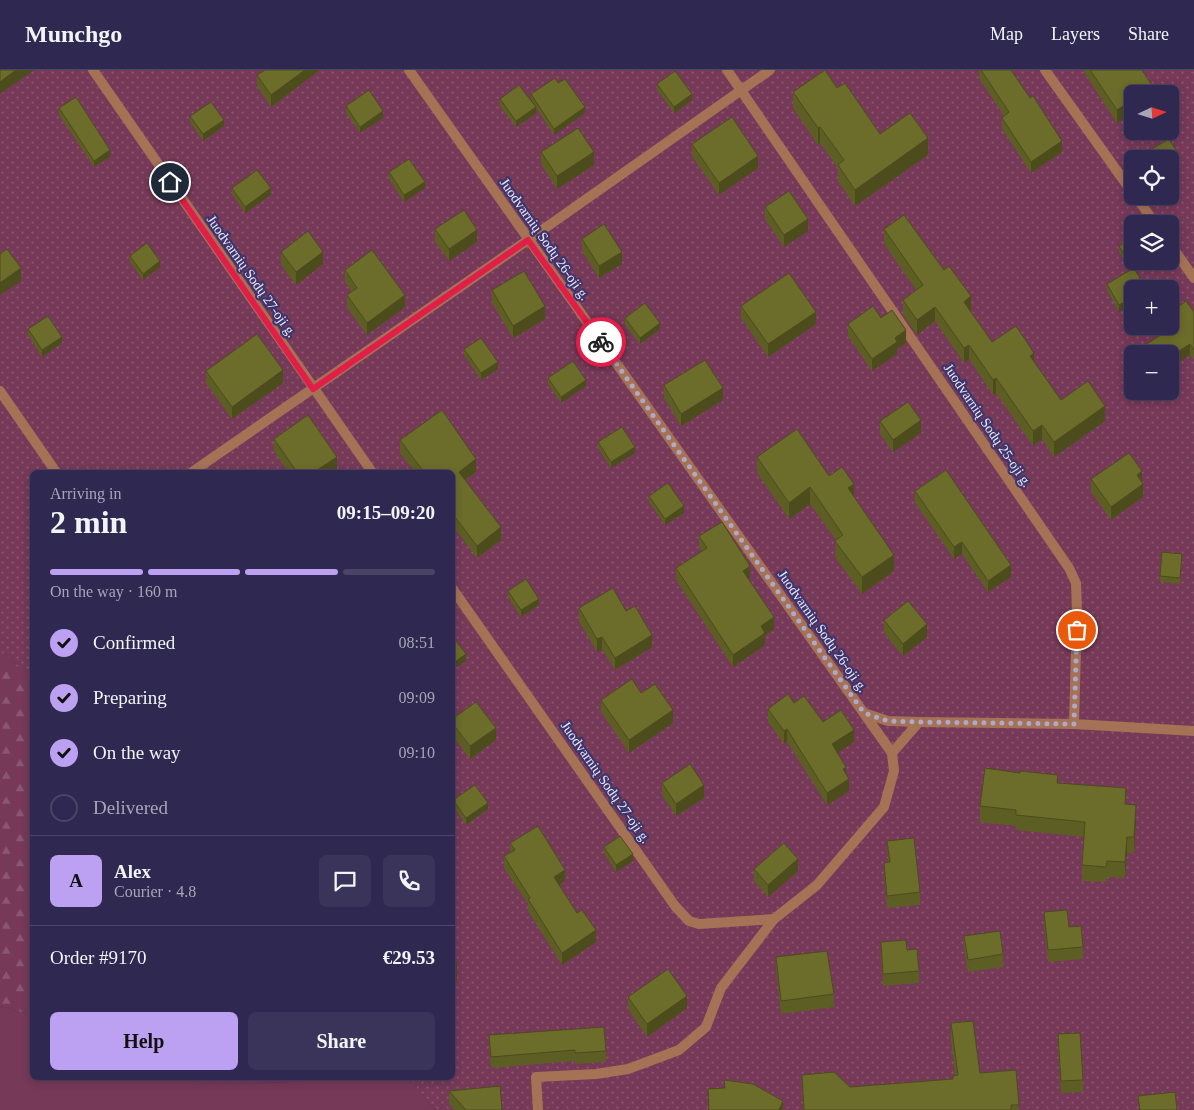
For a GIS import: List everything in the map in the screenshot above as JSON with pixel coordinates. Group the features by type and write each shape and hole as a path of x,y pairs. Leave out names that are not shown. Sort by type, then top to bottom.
{"street":[{"name":"Juodvarnių Sodų 27-oji g.","path":"93,70 371,470"},
{"name":"Juodvarnių Sodų 26-oji g.","path":"409,70 892,753"},
{"name":"Juodvarnių Sodų 25-oji g.","path":"727,70 1069,568 1076,583 1077,612 1074,724"},
{"path":"195,470 770,70"},
{"path":"1046,70 1124,181"},
{"path":"1179,257 1194,278"},
{"path":"0,391 55,470"},
{"name":"Juodvarnių Sodų 27-oji g.","path":"455,592 675,906 689,921 699,924 774,920"},
{"path":"864,713 888,721 1074,724 1194,731"},
{"path":"538,1110 536,1077 596,1074 628,1069 679,1050 706,1027 721,988 774,920 816,884 884,807 894,771 892,753 919,722"}],"green space":[{"path":"0,70 1194,70 1194,1110 435,1110 411,1080 455,1080 455,470 30,470 30,674 0,651"},
{"path":"0,651 30,674 30,1014 0,1006"},
{"path":"0,1006 30,1014 30,1080 196,1080 205,1084 293,1082 302,1080 411,1080 435,1110 0,1110"},
{"path":"196,1080 302,1080 293,1082 205,1084"}],"building":[{"path":"0,70 16,70 0,82"},
{"path":"265,70 305,70 271,95 257,75"},
{"path":"825,70 837,88 845,83 880,134 910,113 928,138 855,190 838,165 844,160 820,127 818,128 793,92"},
{"path":"981,70 1011,70 1030,98 1033,96 1062,141 1031,162 1002,118 1009,112"},
{"path":"1090,70 1142,70 1152,85 1124,85 1124,105 1117,110"},
{"path":"675,71 692,94 674,107 657,84"},
{"path":"555,78 558,83 565,79 585,107 554,129 531,94"},
{"path":"519,85 536,107 516,121 500,99"},
{"path":"369,90 383,111 360,127 346,106"},
{"path":"76,97 110,150 94,161 59,108"},
{"path":"211,102 224,120 203,134 190,116"},
{"path":"732,117 758,156 719,183 692,144"},
{"path":"578,128 594,152 557,176 541,152"},
{"path":"1170,140 1176,150 1150,150"},
{"path":"409,159 425,182 404,195 389,172"},
{"path":"257,170 271,188 245,207 232,188"},
{"path":"789,191 808,219 784,235 765,207"},
{"path":"464,210 477,230 449,249 435,229"},
{"path":"904,215 944,270 949,266 971,296 964,302 992,342 1016,326 1034,353 1030,356 1061,400 1088,381 1105,406 1054,442 1042,425 1033,431 996,378 993,380 969,345 964,348 935,307 917,320 903,300 923,285 884,229"},
{"path":"604,224 622,252 599,266 582,239"},
{"path":"308,231 323,252 296,272 281,252"},
{"path":"147,243 160,261 143,274 130,256"},
{"path":"1124,243 1124,254 1119,246"},
{"path":"7,249 21,268 0,283 0,254"},
{"path":"372,250 405,295 367,323 347,295 357,288 345,270"},
{"path":"1131,270 1135,270 1141,280 1124,280 1124,302 1119,305 1107,284"},
{"path":"524,271 545,306 513,326 492,290"},
{"path":"789,273 816,312 768,344 741,306"},
{"path":"1186,301 1194,312 1194,350 1190,344 1179,351 1179,345 1146,345 1160,335 1179,335 1179,306"},
{"path":"645,303 660,323 640,338 625,318"},
{"path":"873,306 881,318 892,310 906,330 895,338 897,342 872,359 848,324"},
{"path":"48,316 62,337 42,350 28,329"},
{"path":"257,334 283,370 232,407 206,371"},
{"path":"481,338 498,362 481,373 464,349"},
{"path":"705,360 723,388 681,414 664,385"},
{"path":"573,361 586,380 561,397 548,378"},
{"path":"908,402 921,420 893,440 880,421"},
{"path":"442,410 476,459 459,472 501,527 477,546 455,517 455,470 422,470 400,440"},
{"path":"308,415 337,457 317,470 296,470 274,439"},
{"path":"622,427 635,447 611,462 598,442"},
{"path":"797,429 829,476 842,467 854,484 848,488 894,555 862,577 835,541 843,535 810,487 789,503 757,457"},
{"path":"1129,453 1142,471 1137,475 1143,484 1111,507 1091,479"},
{"path":"946,470 1011,565 988,581 962,542 954,547 915,491"},
{"path":"668,483 684,506 665,519 649,496"},
{"path":"722,522 750,566 743,571 774,617 761,626 765,633 733,655 676,568 707,548 699,536"},
{"path":"1162,552 1182,554 1180,578 1160,576"},
{"path":"526,579 539,599 521,610 508,591"},
{"path":"613,588 626,611 635,606 652,635 615,658 602,637 597,639 579,608"},
{"path":"908,601 927,624 903,644 884,620"},
{"path":"455,640 466,654 455,662"},
{"path":"632,679 641,693 655,684 673,710 629,740 601,700"},
{"path":"788,694 794,703 804,696 823,722 841,710 854,730 832,744 846,767 843,769 849,779 827,793 787,729 784,731 768,709"},
{"path":"476,702 496,728 470,746 455,727 455,717"},
{"path":"690,764 704,785 676,804 662,783"},
{"path":"985,768 1020,773 1020,771 1058,775 1057,783 1126,788 1125,804 1136,805 1134,837 1127,837 1125,862 1107,861 1106,867 1082,865 1085,822 1016,815 1016,810 980,806"},
{"path":"475,785 488,803 466,818 455,803 455,799"},
{"path":"538,826 565,870 554,877 577,913 582,910 596,930 562,953 504,856 515,850 510,843"},
{"path":"620,836 633,854 616,865 604,847"},
{"path":"914,838 920,892 887,896 884,863 890,862 887,841"},
{"path":"784,843 798,859 768,885 754,869"},
{"path":"1067,910 1069,927 1081,926 1083,947 1048,950 1044,912"},
{"path":"1000,931 1003,954 968,960 964,936"},
{"path":"906,940 907,950 917,949 919,971 883,974 881,942"},
{"path":"827,951 834,994 781,1001 776,957"},
{"path":"668,969 687,996 647,1024 628,997"},
{"path":"973,1021 980,1073 1016,1070 1019,1105 1011,1105 1011,1110 804,1110 802,1075 834,1072 850,1087 953,1079 953,1076 958,1075 951,1023"},
{"path":"604,1027 606,1051 575,1053 575,1050 491,1057 489,1035"},
{"path":"1080,1033 1083,1080 1061,1081 1058,1034"},
{"path":"724,1080 753,1084 783,1101 779,1110 709,1110 708,1089 725,1088"},
{"path":"500,1086 502,1110 466,1110 449,1091"},
{"path":"1175,1092 1177,1110 1140,1110 1138,1096"}],"way so far":[{"path":"601,342 864,713 888,721 1074,724 1077,630"}],"route":[{"path":"170,182 313,389 528,240 601,342"}]}
